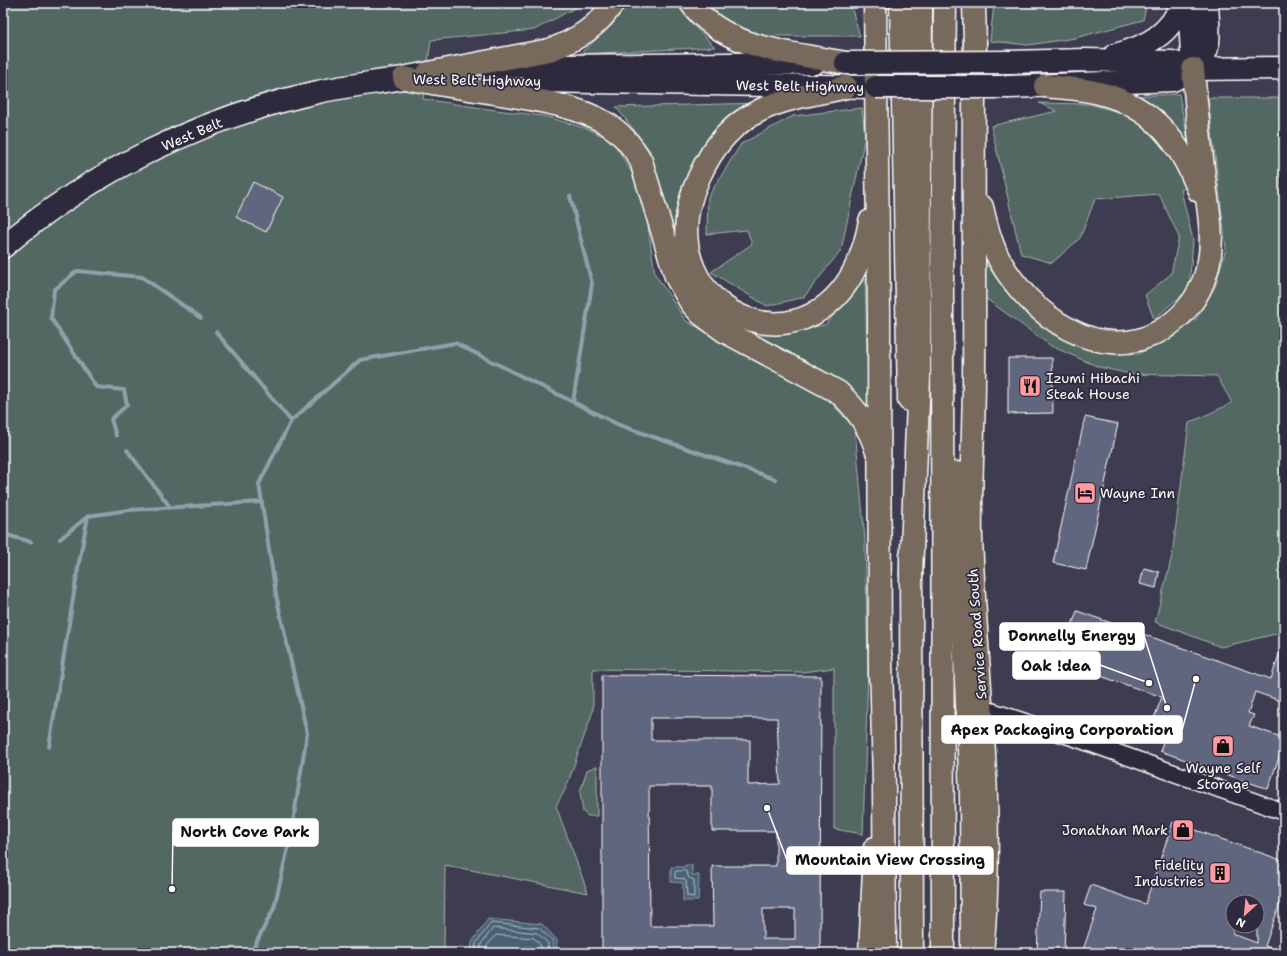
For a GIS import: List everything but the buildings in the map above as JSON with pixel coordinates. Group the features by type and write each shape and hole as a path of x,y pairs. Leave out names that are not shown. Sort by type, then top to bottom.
{"main road":[{"path":"428,73 549,50 565,45 593,28 613,3"},
{"path":"691,3 705,18 719,29 736,37 775,49 846,63"},
{"path":"873,3 876,35 878,160 881,658 884,785 885,953"},
{"path":"901,3 911,575 912,953"},
{"path":"911,575 919,377 921,3"},
{"path":"943,953 942,284 945,3"},
{"path":"974,3 974,144 985,220 1000,260 1024,295 1041,311 1077,334 1096,340 1114,342 1134,340 1153,335 1181,316 1201,288 1210,256 1210,237 1192,69 1189,3"},
{"path":"975,45 978,3"},
{"path":"1085,60 1126,52 1154,40 1166,30 1174,20 1182,3"},
{"path":"1192,69 1203,58 1208,45 1207,3"},
{"name":"West Belt Highway","path":"404,78 428,73 475,68 1085,60 1172,62 1192,69 1274,68"},
{"name":"West Belt Highway","path":"404,78 846,87 1008,87 1173,80 1192,69"},
{"path":"404,78 525,98 568,108 606,123 620,134 633,147 641,161 671,263 682,290 691,303 701,314 724,331 838,392 851,404 861,418 876,448 880,464"},
{"name":"West Belt","path":"3,247 41,217 107,174 188,134 283,100 319,91 404,78"},
{"path":"1044,86 1098,92 1119,99 1150,116 1163,128 1176,144 1191,172 1203,202 1210,237"},
{"path":"846,87 762,109 745,118 731,130 710,154 694,188 691,198 687,228 690,256 694,268 706,291 715,300 735,314 761,322 793,322 821,310 843,289 859,262 869,228 878,160"},
{"name":"Service Road South","path":"974,144 974,315 971,536 982,708 988,852 987,904 982,953"},
{"path":"942,284 951,380 958,500 971,790 972,953"},
{"path":"870,953 881,658"}],"street":[{"path":"982,708 1084,741 1284,812"}],"green space":[{"path":"3,3 584,3 534,30 431,40 423,99 544,116 588,129 613,141 643,192 655,274 686,321 827,398 855,429 865,539 868,668 863,834 834,829 834,668 802,672 593,669 593,711 566,788 556,806 588,893 445,865 444,953 3,953"},
{"path":"624,3 677,3 693,25 715,47 580,54 613,24"},
{"path":"704,3 850,3 860,36 753,36 709,11"},
{"path":"994,3 1147,3 1143,20 1075,38 1028,45 990,41"},
{"path":"1179,94 1190,151 1130,96"},
{"path":"1208,98 1279,98 1284,326 1284,632 1221,647 1155,622 1172,556 1189,423 1232,403 1217,376 1130,374 1099,367 1051,346 985,298 984,261 1014,301 1052,333 1104,353 1138,354 1169,339 1197,318 1215,287 1226,248"},
{"path":"761,103 718,133 685,182 675,252 644,151 651,152 616,107"},
{"path":"1039,103 1089,104 1122,113 1157,135 1190,186 1181,190 1193,240 1189,289 1154,319 1145,295 1171,274 1179,237 1159,194 1095,199 1080,238 1052,263 1021,254 991,126 1057,111"},
{"path":"862,108 865,137 841,250 804,297 767,306 711,272 752,244 747,230 707,234 708,197 741,144 793,116"},
{"path":"865,278 869,420 749,337 825,325"},
{"path":"597,766 597,816 588,816 583,812 580,792 587,770"}],"water":[{"path":"685,865 692,865 692,875 699,875 698,901 683,901 683,883 671,882 671,867 685,867"},
{"path":"488,919 542,924 557,940 556,953 471,953 472,942"}],"waterway":[{"path":"570,196 592,284 573,402"},
{"path":"116,436 111,419 127,405 124,390 96,387 51,318 54,290 77,271 142,277 201,318"},
{"path":"216,332 291,421"},
{"path":"251,953 274,908 291,835 307,733 276,595 259,484 291,421 360,360 455,343 619,425 775,479"},
{"path":"127,450 170,507"},
{"path":"60,539 88,516 129,510 262,502"},
{"path":"49,747 78,568 88,516"},
{"path":"3,529 7,535 31,542"}],"place":[{"name":"Izumi Hibachi Steak House","path":"1030,386"},
{"name":"Wayne Inn","path":"1085,493"},
{"name":"Apex Packaging Corporation","path":"1196,679"},
{"name":"Oak !dea","path":"1149,683"},
{"name":"Donnelly Energy","path":"1167,708"},
{"name":"Wayne Self Storage","path":"1223,746"},
{"name":"Mountain View Crossing","path":"767,808"},
{"name":"Jonathan Mark","path":"1183,830"},
{"name":"Fidelity Industries","path":"1220,873"},
{"name":"North Cove Park","path":"172,889"}]}
